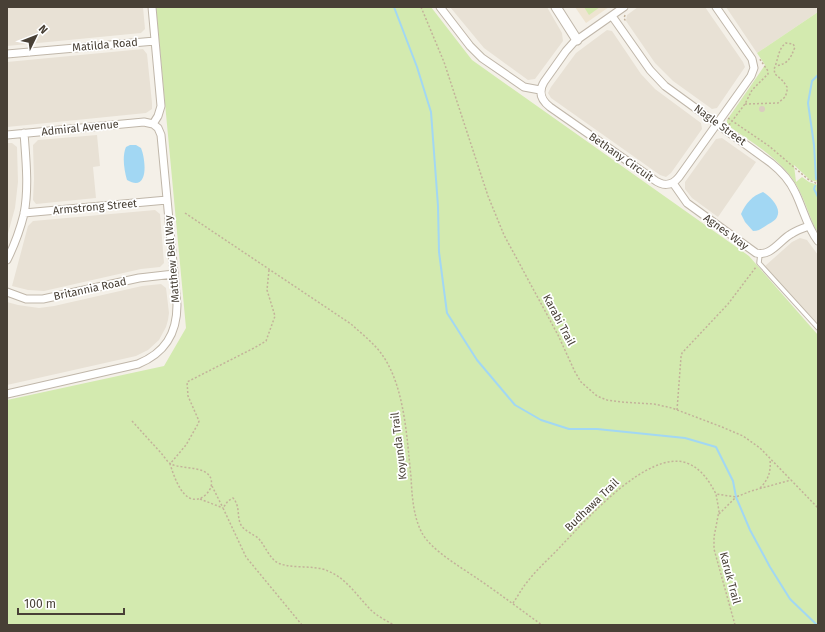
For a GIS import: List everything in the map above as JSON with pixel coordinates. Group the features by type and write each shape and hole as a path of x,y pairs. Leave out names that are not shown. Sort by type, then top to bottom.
{"street":[{"path":"152,7 160,106 158,116 153,124"},
{"path":"440,7 470,46 482,58 524,87 540,90 561,58 577,40 612,16 625,11"},
{"path":"556,7 577,40"},
{"path":"673,183 679,177 751,76 754,68 752,60 716,7"},
{"name":"Nagle Street","path":"612,16 655,76 672,92 772,162 782,172 795,192 813,235 818,241"},
{"name":"Matilda Road","path":"7,54 155,40"},
{"name":"Bethany Circuit","path":"540,90 541,96 545,102 652,180 664,185 673,183"},
{"name":"Admiral Avenue","path":"7,135 144,122 153,124"},
{"name":"Matthew Bell Way","path":"7,394 138,364 154,356 165,345 171,335 177,316 174,274 161,135 158,128 153,124"},
{"path":"7,260 13,248 24,213 27,179 24,133"},
{"name":"Agnes Way","path":"673,183 684,200 690,206 753,251 760,254 768,252 790,234 809,226"},
{"name":"Armstrong Street","path":"24,213 167,200"},
{"name":"Britannia Road","path":"7,292 26,299 43,300 139,278 174,274"}],"lane":[{"path":"760,254 759,263 818,328"}],"path":[{"name":"Karabi Trail","path":"421,7 444,62 488,196 504,235 558,335 581,382 597,396 606,400 654,404 677,410 743,436 760,448 818,508"},
{"path":"625,11 624,18 626,22"},
{"path":"774,72 782,46 786,43 793,44 795,47 788,61 784,64 776,66"},
{"path":"758,56 769,72"},
{"path":"728,126 745,104 752,90 769,72 774,72 785,84 787,92 785,97 778,102 745,104"},
{"path":"727,117 769,146 809,180 818,184"},
{"name":"Koyunda Trail","path":"184,213 351,324 366,337 383,356 394,379 402,404 407,430 413,502 416,519 422,533 429,543 455,564 542,625"},
{"path":"677,410 682,353 728,304 759,263"},
{"path":"170,464 186,445 199,421 188,396 186,386 187,382 266,341 275,316 267,290 269,270"},
{"path":"132,421 170,464 179,488 184,494 190,498 196,500 199,499 223,508"},
{"path":"758,489 765,483 770,474 770,459"},
{"name":"Budhawa Trail","path":"512,603 528,581 590,515 616,491 652,468 671,462 686,463 699,469 709,481 716,494"},
{"path":"170,464 196,468 206,473 210,478 211,485 246,557 302,625"},
{"path":"719,515 736,497 791,480"},
{"path":"199,499 209,491 211,485"},
{"path":"716,494 736,497"},
{"name":"Karuk Trail","path":"716,494 719,515 714,537 714,549 734,625"},
{"path":"223,508 228,501 233,498 236,502 240,523 258,538 268,554 280,565 305,566 328,571 348,584 374,612 394,625"}],"shaded area":[{"path":"7,7 143,7 145,29 141,33 7,46"},
{"path":"450,7 547,7 562,33 563,41 535,79 528,80 484,48"},
{"path":"575,7 609,7 586,23"},
{"path":"638,7 705,7 745,67 717,108 712,109 673,81 655,63 626,21 627,15"},
{"path":"726,7 816,7 818,12 757,53"},
{"path":"607,30 612,31 641,74 655,89 701,123 702,129 671,173 666,177 660,175 551,98 548,93 576,53"},
{"path":"143,49 147,54 152,103 152,109 146,113 7,127 7,62"},
{"path":"97,135 100,166 93,167 96,198 36,204 33,200 33,145 38,140"},
{"path":"722,138 756,162 718,217 692,198 685,189 685,182 716,139"},
{"path":"7,143 12,143 17,147 18,182 15,208 7,237"},
{"path":"155,210 160,214 164,263 160,267 141,269 44,291 28,290 12,286 28,226 33,221"},
{"path":"800,238 807,240 818,255 818,326 765,266 792,242"},
{"path":"161,284 166,288 169,313 168,320 159,340 148,350 136,356 7,385 7,302 39,308 142,286"}],"green space":[{"path":"156,7 431,7 472,60 749,256 818,335 818,625 7,625 7,400 164,366 186,328"},
{"path":"584,7 600,7 589,15"},
{"path":"818,12 818,182 810,180 794,165 796,182 802,177 809,182 818,185 818,232 798,188 785,169 768,154 730,127 727,120 765,65 757,53"}],"water":[{"path":"136,145 141,148 145,167 142,179 139,182 134,183 127,180 124,163 126,147"},
{"path":"763,192 769,196 777,206 778,214 772,222 753,231 745,222 741,214 750,200"}],"building":[{"path":"762,106 765,109 762,112 759,109"}],"waterway":[{"path":"394,7 417,67 431,112 438,206 439,252 447,313 477,360 515,405 541,420 569,429 597,429 685,438 716,447 733,481 736,497 750,530 770,567 790,599 817,625"},
{"path":"816,179 814,145 808,103 812,81 818,75"},
{"path":"815,186 814,189 818,197"}]}
